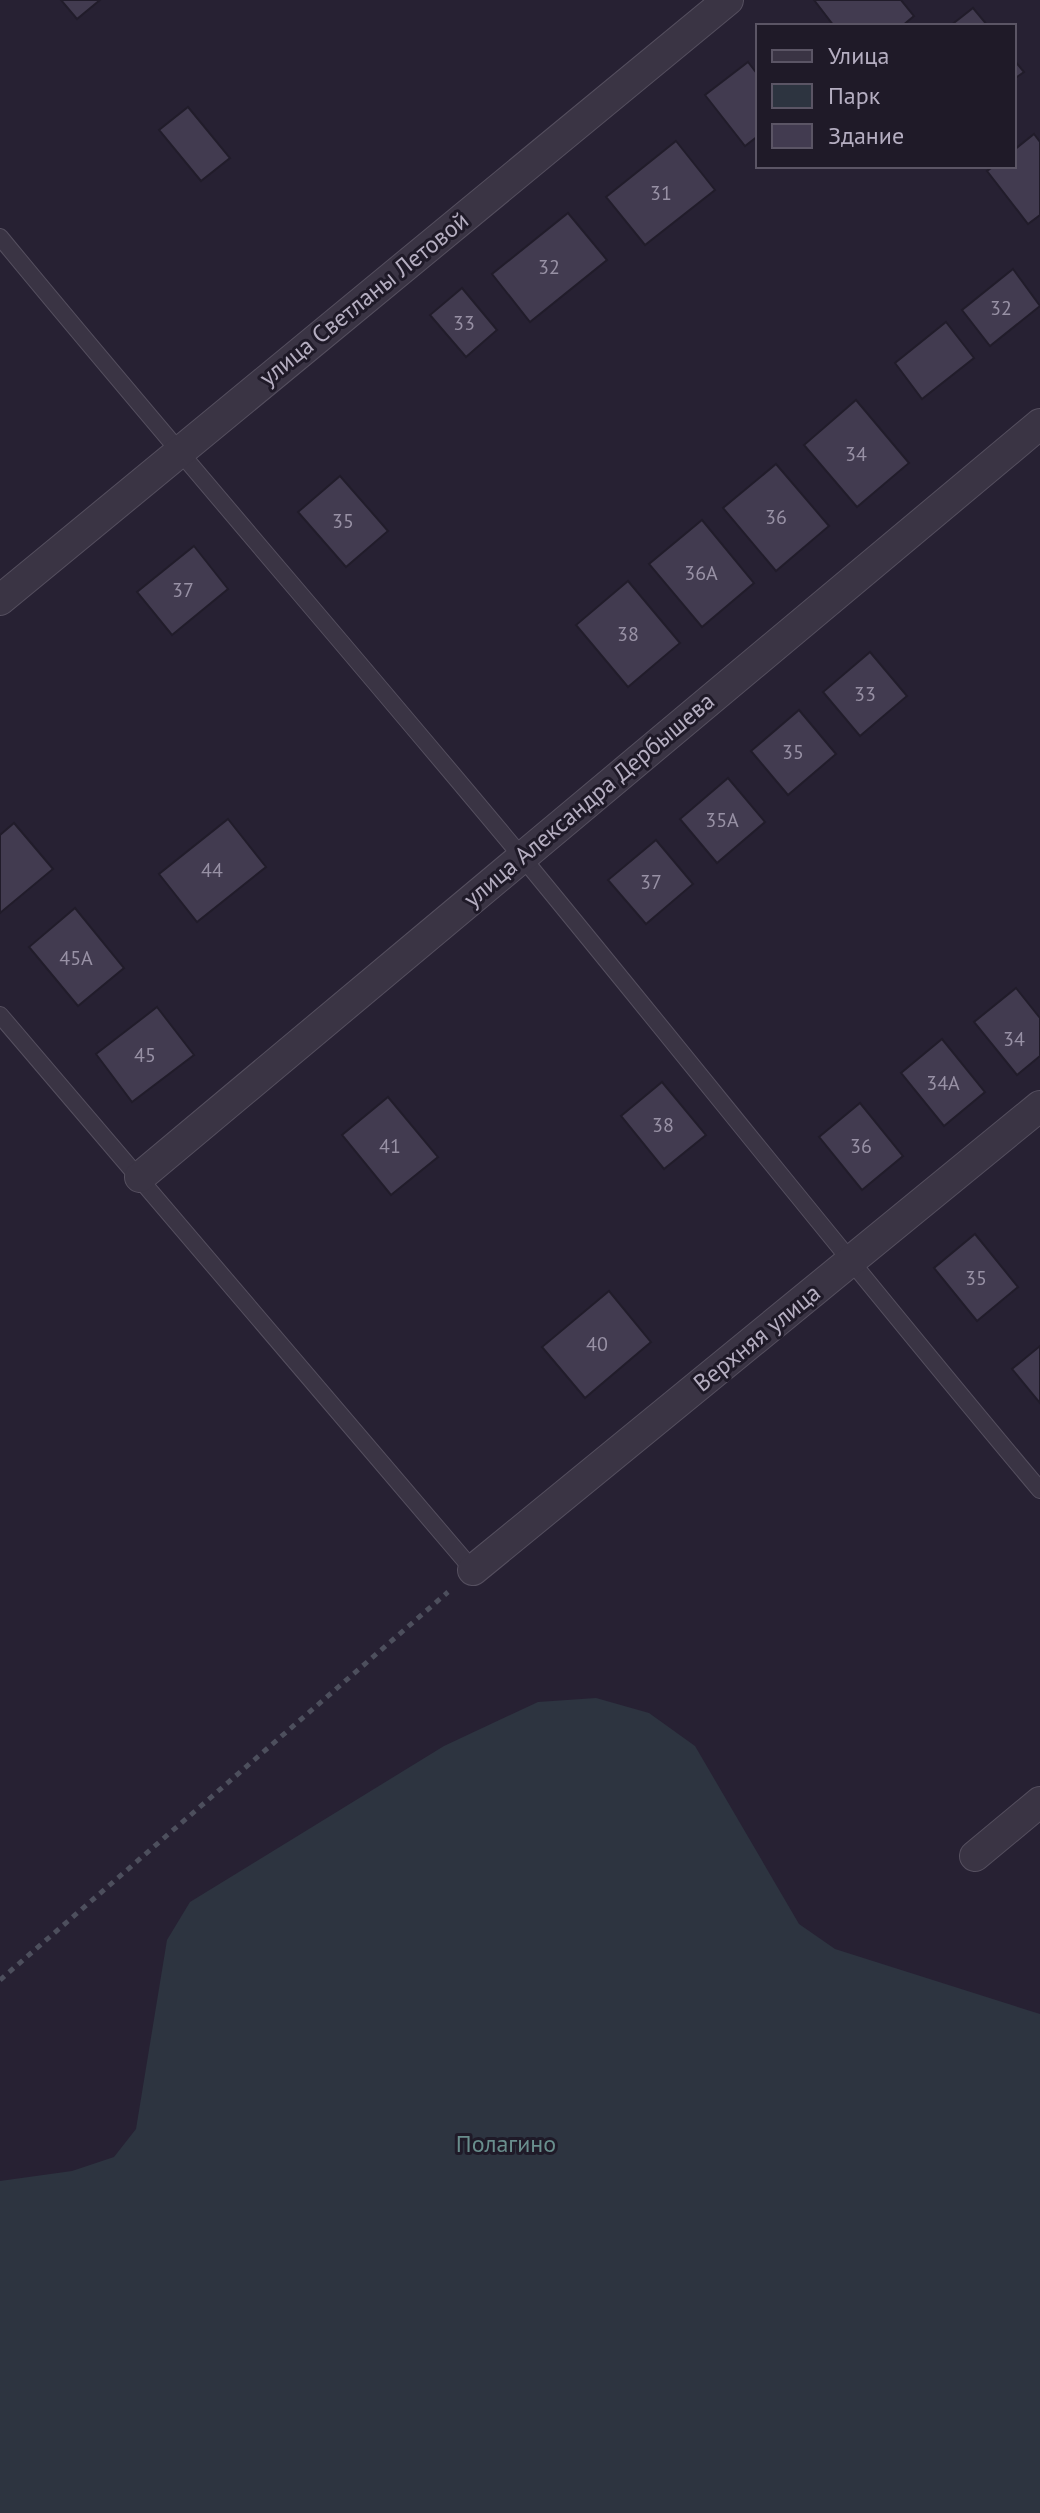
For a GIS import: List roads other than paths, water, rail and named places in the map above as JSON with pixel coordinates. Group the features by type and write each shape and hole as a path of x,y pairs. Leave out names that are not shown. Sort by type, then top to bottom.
{"street":[{"name":"улица Светланы Летовой","path":"0,600 728,0"},
{"name":"улица Александра Дербышева","path":"140,1177 1040,424"},
{"name":"Верхняя улица","path":"473,1570 1040,1106"},
{"path":"975,1856 1040,1802"}],"lane":[{"path":"0,237 177,453 521,857 849,1263 1040,1490"},
{"path":"0,1015 473,1570"}],"park label":[{"name":"Полагино","path":"506,2144"}]}
